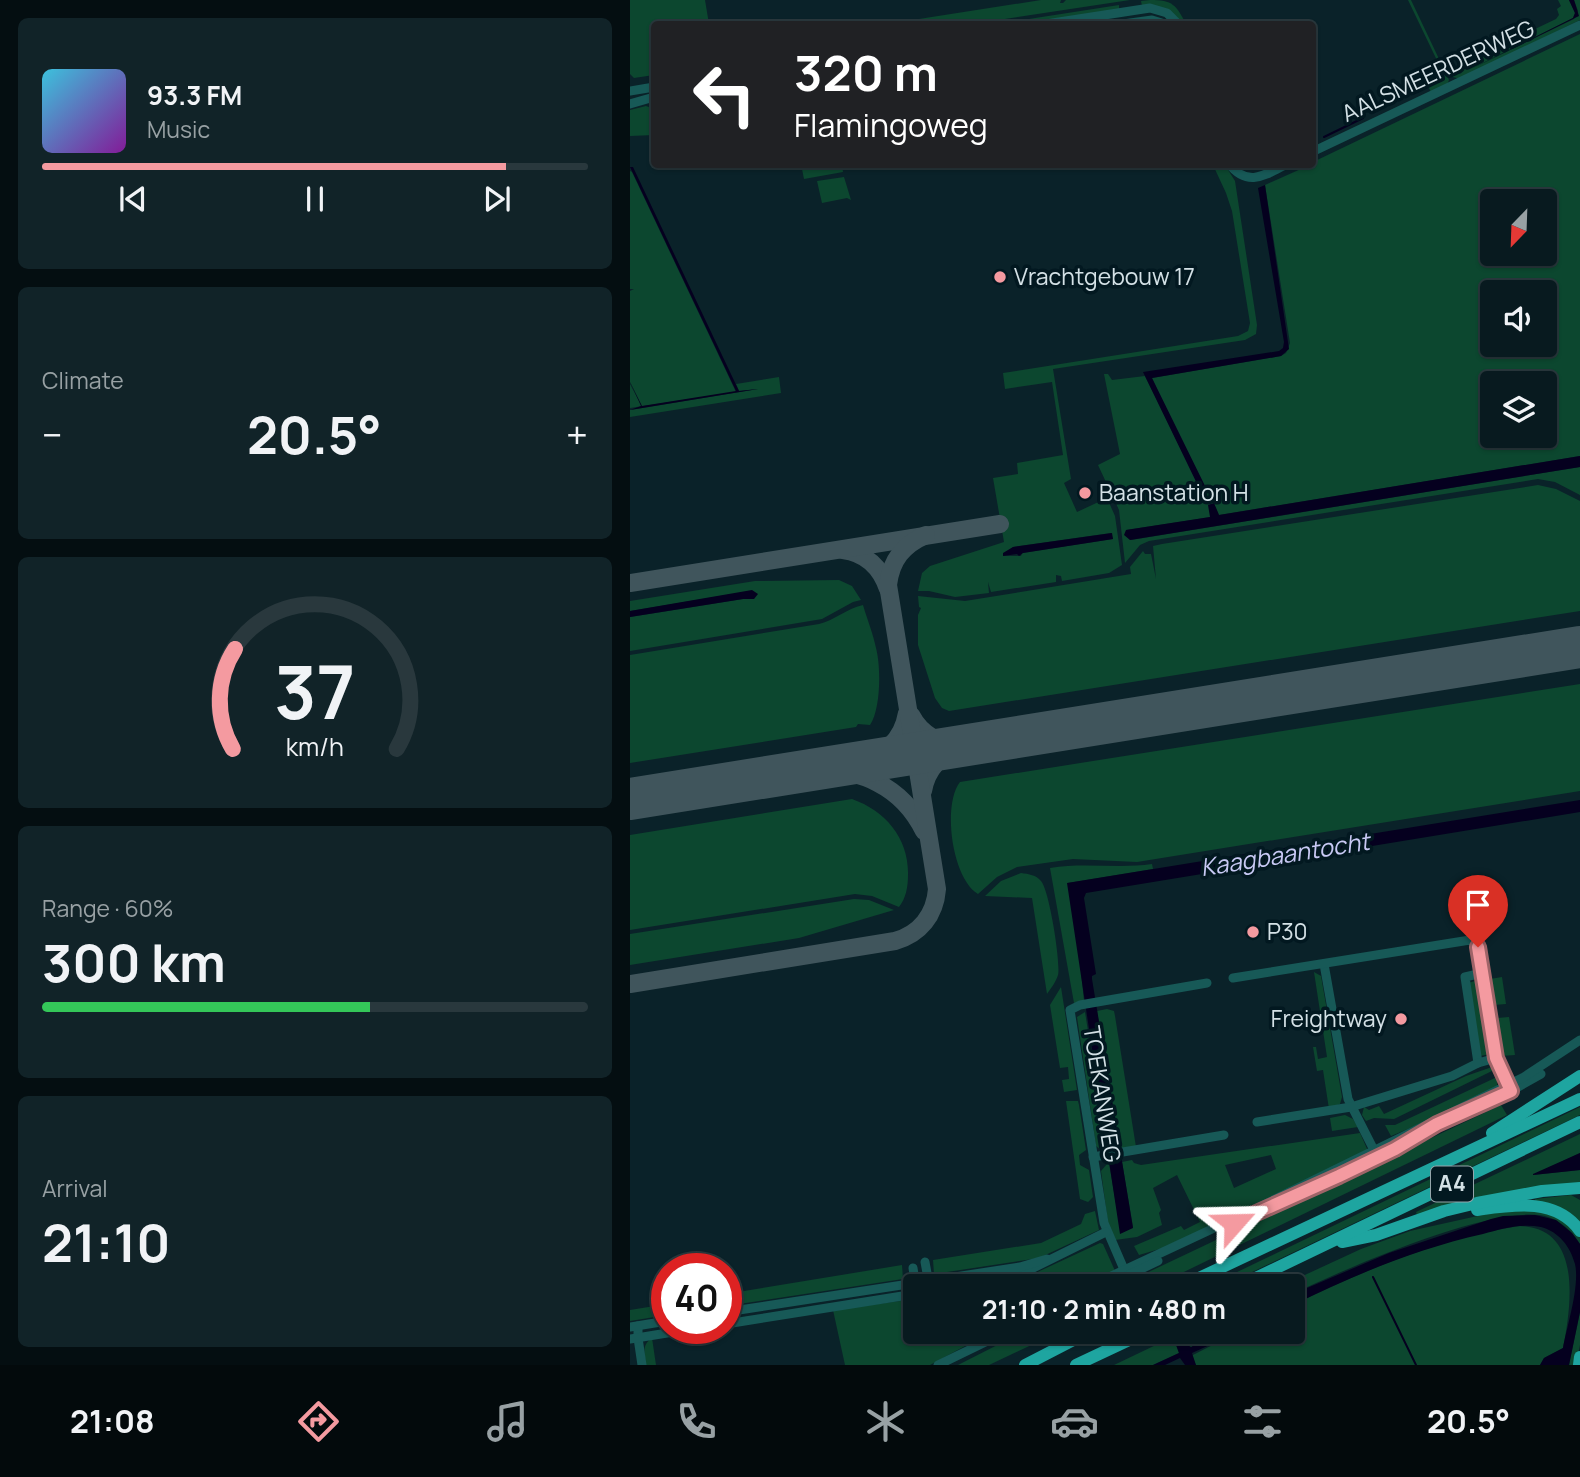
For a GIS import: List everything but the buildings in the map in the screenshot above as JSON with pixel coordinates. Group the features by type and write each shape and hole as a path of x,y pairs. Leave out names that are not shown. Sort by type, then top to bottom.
{"highway":[{"name":"A4","path":"1443,1162 1543,1102 1580,1076"},
{"name":"A4","path":"1207,1274 1580,1099"},
{"name":"A4","path":"1264,1274 1580,1122"},
{"name":"A4","path":"1324,1245 1376,1235 1421,1219 1502,1198 1580,1188"},
{"name":"A4","path":"1421,1219 1526,1205 1556,1211 1580,1231"},
{"path":"1026,1365 1066,1344"},
{"path":"1076,1365 1121,1344"},
{"path":"1578,1365 1580,1357"}],"street":[{"path":"1066,21 1152,8 1167,13 1175,21"},
{"name":"AALSMEERDERWEG","path":"1316,150 1580,25"},
{"path":"630,91 651,88"},
{"path":"630,104 651,98"},
{"path":"1233,168 1243,177 1260,177 1279,168"},
{"path":"1233,978 1470,940 1478,947 1496,1058 1509,1088"},
{"path":"1324,964 1344,1084 1351,1107 1376,1154"},
{"path":"1478,1063 1465,976 1482,973"},
{"name":"TOEKANWEG","path":"1125,1273 1106,1231 1070,1010 1080,1005 1206,983"},
{"path":"1125,1273 1509,1088 1580,1040"},
{"path":"1509,1088 1527,1083 1580,1047"},
{"path":"1257,1122 1351,1107 1452,1076 1478,1063 1496,1058"},
{"path":"1093,1157 1224,1135"},
{"path":"1018,1274 1106,1231"},
{"path":"983,1274 1046,1259"},
{"path":"925,1262 927,1274"},
{"path":"913,1268 914,1274"},
{"path":"742,1309 903,1284"},
{"path":"829,1295 831,1307"},
{"path":"742,1321 903,1296"},
{"path":"634,1326 634,1338 642,1365"},
{"path":"938,1365 977,1344"},
{"path":"966,1350 979,1344"}],"green space":[{"path":"630,0 705,0 708,21 651,21 651,75 634,78 630,74"},
{"path":"1041,0 1061,0 1060,3 1063,3 1066,0 1130,0 992,21 906,21"},
{"path":"1408,0 1411,0 1449,80 1447,85 1431,92 1428,86 1445,77"},
{"path":"1558,0 1569,0 1575,13 1573,18 1471,69 1574,19 1578,11 1574,0 1580,0 1580,20 1460,79 1453,77 1451,72 1454,68 1556,19 1559,15 1557,9 1561,6"},
{"path":"1141,1 1169,3 1184,21 1174,21 1142,6"},
{"path":"1119,5 1119,10 1047,21 1016,21"},
{"path":"1580,34 1580,456 1219,515 1214,504 1211,517 1126,530 1131,540 1580,467 1580,495 1555,482 1538,479 1149,541 1140,545 1125,563 1119,510 1098,465 1120,454 1104,374 1108,374 1112,380 1145,376 1203,494 1152,378 1281,356 1286,353 1290,343 1265,185 1303,168 1316,168 1316,161"},
{"path":"646,106 651,108 651,135 630,136 630,110"},
{"path":"842,168 843,172 804,179 802,169"},
{"path":"1214,168 1227,168 1235,181 1257,325 1256,334 1245,340 1053,369 1071,479 1064,483 1077,512 1107,498 1115,516 1122,565 1109,573 1062,581 1061,576 1056,575 1056,582 991,592 988,582 989,593 955,597 918,591 922,573 930,566 1004,542 993,478 1018,474 1017,463 1063,455 1052,382 1005,389 1003,373 1238,336 1248,331 1250,323 1232,211","holes":["1111,533 1113,539 1022,553 1021,556 1003,556 1013,547"]},
{"path":"630,171 736,392 630,408 630,384 638,399 630,382 630,291 634,289 630,289"},
{"path":"844,177 851,200 847,198 822,203 817,181"},
{"path":"779,377 781,393 630,417 630,410 758,389 739,391 736,384"},
{"path":"1538,485 1556,489 1580,501 1580,611 949,711 942,708 935,698 918,645 918,615 921,608 918,596 965,601 1131,574 1130,567 1143,551 1145,554 1151,554 1156,579 1153,546"},
{"path":"839,580 852,586 861,600 822,619 630,651 630,617 754,599 755,593 751,591 630,611 630,601 755,581"},
{"path":"863,605 879,665 878,698 870,725 858,724 856,727 630,763 630,655 819,624"},
{"path":"1580,684 1580,791 1137,862 1073,859 1017,867 997,877 978,894 969,886 956,858 951,824 955,793 960,782"},
{"path":"852,799 885,819 900,838 907,862 908,884 899,907 872,896 855,894 630,930 630,835"},
{"path":"1152,864 1153,869 1068,883 1084,1001 1074,1003 1050,868"},
{"path":"1021,873 1035,876 1041,881 1051,911 1058,968 1057,978 1047,994 1032,898 985,896 1001,881"},
{"path":"854,899 869,900 894,910 799,938 630,965 630,934"},
{"path":"1314,972 1321,976 1342,1097 1340,1104 1329,1109 1323,1070 1317,1071 1313,1047 1316,1047 1318,1059 1327,1057"},
{"path":"1502,977 1506,1004 1494,1005 1490,979"},
{"path":"1475,981 1480,984 1491,1054 1480,1056 1468,983"},
{"path":"1061,987 1077,1090 1064,1092 1062,1080 1069,1079 1068,1067 1060,1068 1050,1005"},
{"path":"1097,1011 1114,1011 1136,1147 1120,1150"},
{"path":"1085,1012 1107,1152 1096,1146 1077,1017"},
{"path":"1509,1017 1515,1055 1501,1056 1495,1022 1497,1018"},
{"path":"1492,1067 1494,1070 1394,1119 1374,1118 1366,1121 1362,1115 1364,1107 1369,1110 1379,1106 1384,1114 1466,1076"},
{"path":"1497,1077 1497,1087 1432,1119 1391,1136 1385,1125 1395,1125"},
{"path":"1066,1101 1078,1101 1079,1105 1086,1150 1079,1155 1080,1165 1089,1170 1093,1197 1088,1202 1080,1199"},
{"path":"1501,1105 1507,1115 1180,1274 1144,1274"},
{"path":"1580,1107 1580,1115 1248,1274 1233,1274"},
{"path":"1345,1115 1353,1119 1358,1127 1332,1131 1330,1118"},
{"path":"1360,1133 1368,1151 1163,1248 1139,1255 1134,1246 1181,1226 1184,1230 1200,1222 1177,1175 1153,1188 1161,1210 1159,1213 1162,1225 1137,1237 1115,1240 1108,1223 1101,1171 1109,1163 1121,1233 1133,1227 1122,1162 1132,1160 1141,1165","holes":["1271,1155 1276,1169 1234,1188 1225,1165"]},
{"path":"1580,1134 1580,1153 1533,1175 1580,1170 1580,1184 1417,1215 1416,1212"},
{"path":"1571,1195 1580,1200 1580,1227 1536,1204 1535,1199"},
{"path":"1509,1209 1555,1213 1580,1234 1580,1244 1558,1221 1548,1217 1525,1215 1494,1219 1420,1240 1305,1289 1305,1275 1361,1249 1410,1231"},
{"path":"1095,1211 1099,1230 1039,1258 934,1274 933,1260 1041,1243 1081,1224 1085,1214"},
{"path":"1519,1226 1539,1229 1553,1238 1562,1252 1568,1269 1570,1288 1563,1348 1544,1358 1540,1365 1196,1365 1191,1356 1214,1344 1305,1344 1305,1299 1403,1257 1490,1231"},
{"path":"1100,1243 1103,1244 1116,1273 1114,1274 1033,1274"},
{"path":"902,1265 903,1279 742,1304 742,1291"},
{"path":"903,1301 903,1344 969,1344 930,1365 845,1365 833,1310"},
{"path":"651,1307 651,1318 630,1321 630,1310"},
{"path":"1580,1312 1580,1345 1576,1365 1569,1365"},
{"path":"651,1339 653,1344 656,1365 646,1365 645,1347"},
{"path":"999,1344 1034,1344 989,1365 958,1365"},
{"path":"1158,1344 1176,1344 1179,1353 1153,1365 1114,1365"}],"water":[{"path":"1569,0 1574,0 1579,16 1471,69 1573,18 1575,13"},
{"path":"630,167 633,167 739,391 758,389 630,410 641,406 630,382 642,406 736,391"},
{"path":"1265,185 1289,349 1281,356 1152,378 1208,492 1202,494 1143,372 1279,351 1283,348 1258,188"},
{"path":"1580,456 1580,467 1130,540 1124,535 1126,530 1210,517 1208,505 1214,503 1219,515"},
{"path":"1112,533 1113,539 1023,553 1019,556 1003,556 1003,553 1013,547"},
{"path":"752,590 758,594 754,599 630,617 630,611"},
{"name":"Kaagbaantocht","path":"1580,800 1580,812 1086,893 1084,898 1096,974 1092,979 1133,1228 1120,1234 1067,883"},
{"path":"1580,1153 1580,1170 1533,1175 1533,1174"},
{"path":"1535,1215 1556,1220 1572,1233 1580,1244 1580,1312 1569,1365 1540,1365 1544,1358 1563,1348 1576,1273 1573,1257 1567,1246 1553,1232 1541,1227 1511,1227 1434,1247 1362,1273 1305,1299 1305,1289 1389,1253 1503,1216"},
{"path":"1178,1344 1191,1347 1197,1344 1212,1344 1192,1353 1196,1365 1185,1365 1180,1358 1165,1365 1153,1365 1179,1353"}],"waterway":[{"path":"1324,137 1363,118"},
{"path":"1373,1277 1416,1365"}],"taxiway":[{"path":"630,583 1000,524"},
{"path":"630,984 895,941 912,934 925,922 933,907 937,889 888,585 892,568 900,554 926,535"},
{"path":"843,550 866,558 877,568 888,589"},
{"path":"856,763 875,756 890,746 901,732 907,713"},
{"path":"911,715 920,728 932,737 962,746"},
{"path":"923,791 936,763 962,746"},
{"path":"812,770 847,772 878,783 904,802 924,831"}],"runway":[{"path":"630,799 1580,647"}],"place":[{"name":"Vrachtgebouw 17","path":"1000,277"},
{"name":"Baanstation H","path":"1085,493"},
{"name":"P30","path":"1253,932"},
{"name":"Freightway","path":"1401,1019"}],"route":[{"path":"1234,1223 1339,1176 1395,1149 1437,1124 1511,1091 1496,1058 1478,947"}]}
